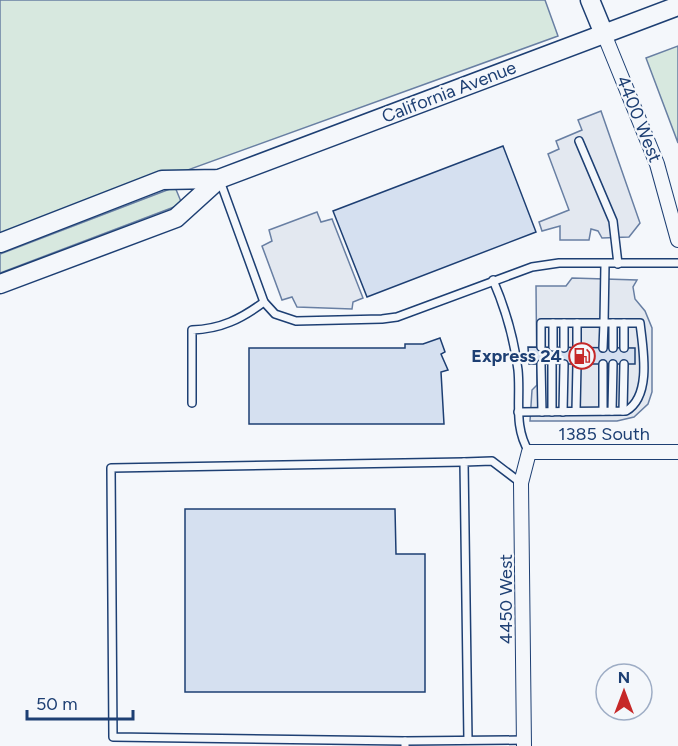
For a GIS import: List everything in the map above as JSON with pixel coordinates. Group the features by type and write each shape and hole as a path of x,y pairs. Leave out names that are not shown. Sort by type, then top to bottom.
{"main road":[{"name":"4400 West","path":"590,0 604,34"},
{"name":"California Avenue","path":"0,243 162,180 219,179 678,6"},
{"name":"California Avenue","path":"0,284 176,218 219,179"}],"street":[{"name":"4400 West","path":"604,34 657,164 678,240"},
{"name":"1385 South","path":"529,452 678,452"},
{"name":"4450 West","path":"524,743 521,483 529,452"}],"lane":[{"path":"579,141 613,220 618,264"},
{"path":"219,179 264,302 274,314 296,321 397,317 494,280 544,264 678,263"},
{"path":"603,348 605,264"},
{"path":"494,280 511,323 518,373 520,438 529,452"},
{"path":"192,403 192,330 240,320 264,302"},
{"path":"518,412 623,411 636,405 642,391 640,323 542,323 542,347"},
{"path":"553,323 553,347"},
{"path":"564,323 564,348"},
{"path":"577,323 577,348"},
{"path":"613,323 613,348"},
{"path":"624,323 624,348"},
{"path":"542,364 542,412"},
{"path":"552,364 552,412"},
{"path":"563,412 564,364"},
{"path":"576,411 577,364"},
{"path":"603,364 603,411"},
{"path":"612,411 613,364"},
{"path":"623,411 624,364"},
{"path":"521,483 492,461 111,468 113,737 405,744 468,740 524,743"},
{"path":"464,462 468,740"}],"shaded area":[{"path":"0,0 545,0 558,36 0,238"},
{"path":"678,46 678,143 646,58"},
{"path":"601,111 640,223 629,237 602,238 598,231 591,229 589,240 560,240 560,226 542,231 539,222 569,210 548,154 559,149 556,141 582,130 578,120"},
{"path":"175,187 182,204 0,273 0,254"},
{"path":"317,212 321,222 332,219 363,298 353,302 352,309 297,307 292,297 282,300 262,246 272,241 269,230"},
{"path":"572,278 637,280 633,287 635,299 645,311 652,328 652,392 648,404 634,417 617,421 530,421 532,390 537,385 536,286 566,286"}],"building":[{"path":"503,146 536,232 367,297 333,211"},
{"path":"440,338 445,352 441,354 448,370 441,372 444,424 249,424 249,348 405,348 405,344 423,344"},
{"name":"Express 24","path":"528,347 635,348 635,364 529,364"},
{"path":"185,509 395,509 396,554 425,554 425,692 185,692"}],"place":[{"name":"Express 24","path":"582,356"}]}
